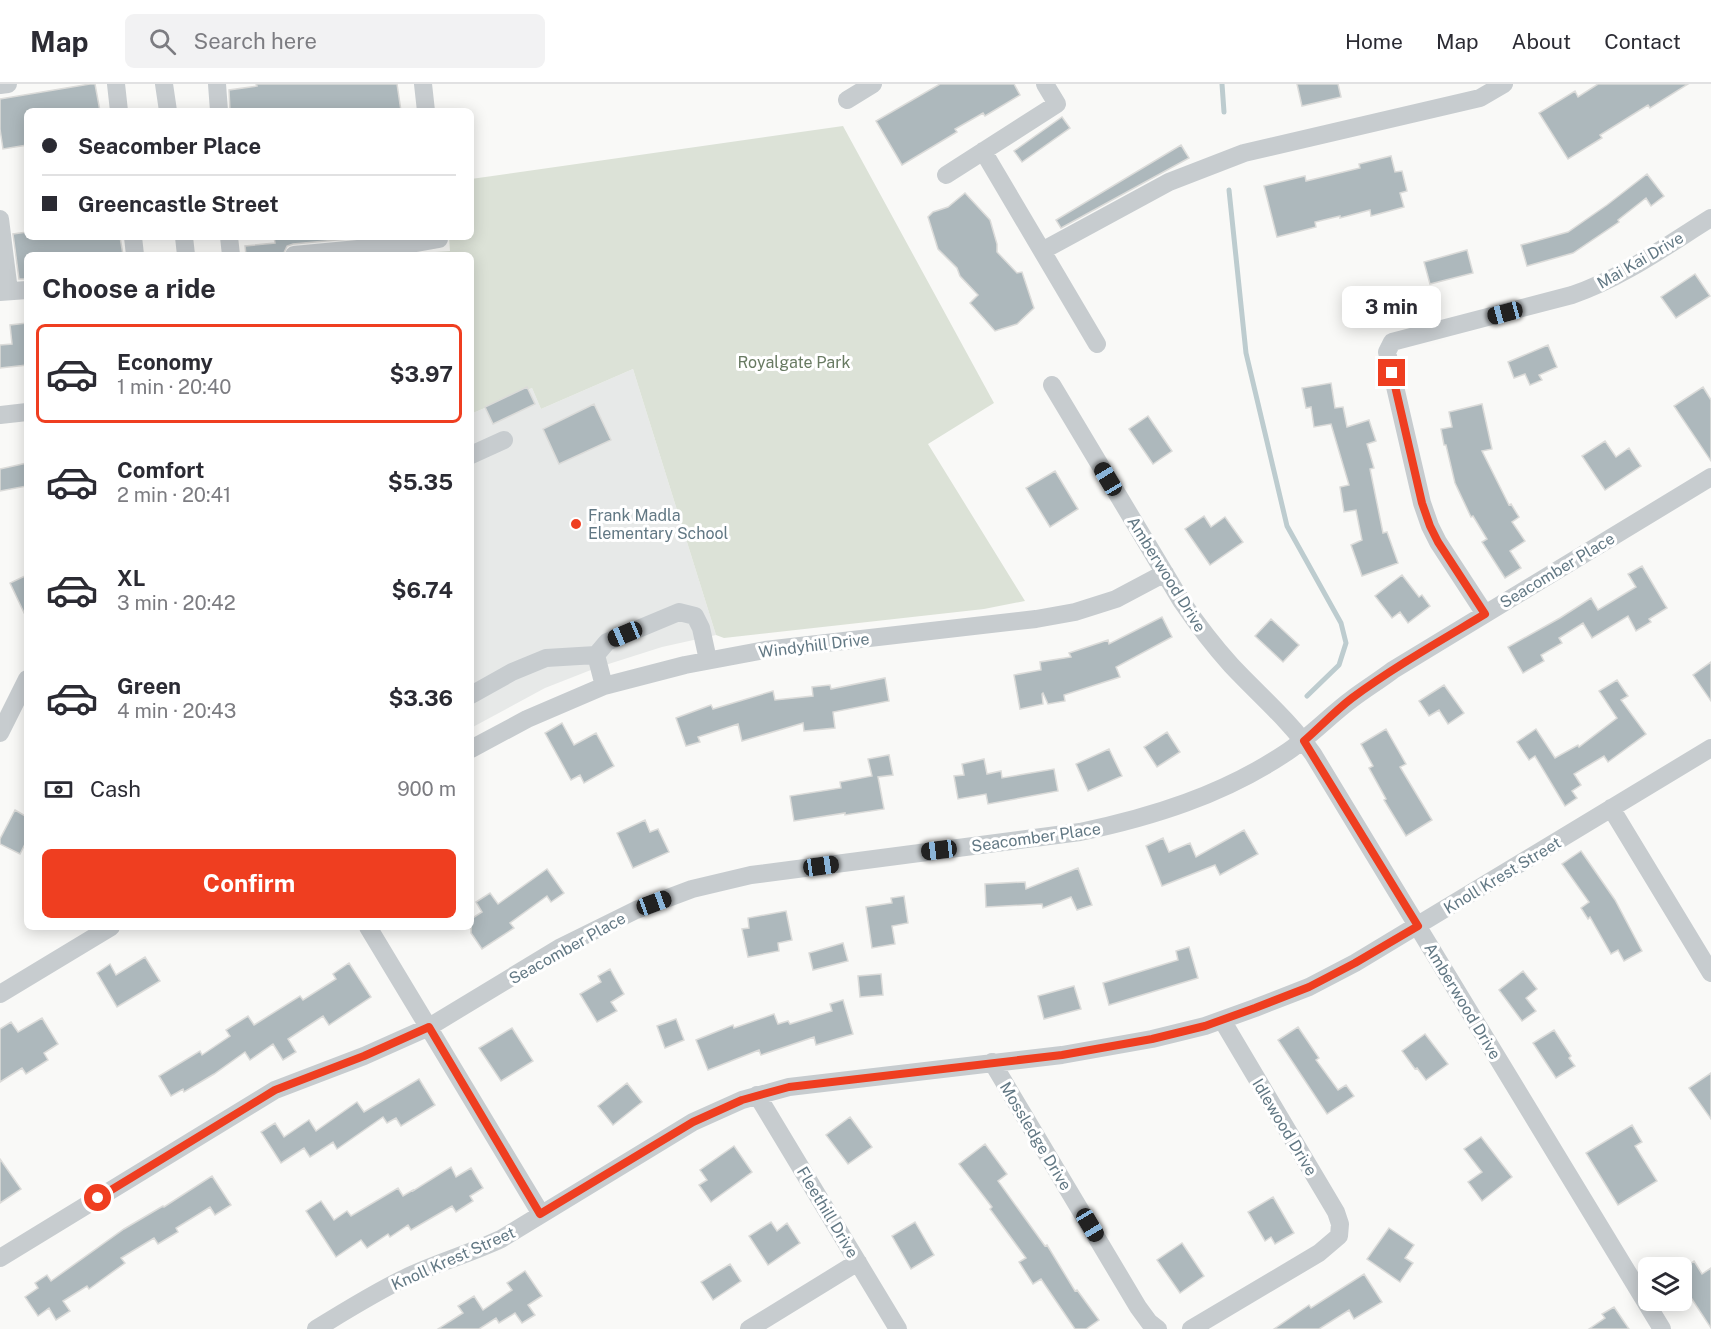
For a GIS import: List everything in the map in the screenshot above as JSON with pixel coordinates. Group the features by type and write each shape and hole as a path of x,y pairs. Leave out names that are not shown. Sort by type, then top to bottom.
{"street":[{"path":"0,85 8,84"},
{"path":"116,84 119,108"},
{"path":"164,84 168,108"},
{"path":"217,84 219,108"},
{"path":"423,84 426,108"},
{"path":"846,100 873,84"},
{"path":"946,175 1057,104 1045,84"},
{"path":"1042,251 1169,182 1244,153 1480,98 1504,84"},
{"path":"983,151 1097,344"},
{"name":"Mai Kai Drive","path":"1485,614 1438,542 1422,503 1387,352 1392,342 1593,288 1711,218"},
{"path":"0,219 4,292 24,290"},
{"path":"326,252 433,240"},
{"name":"Amberwood Drive","path":"1052,385 1182,602 1206,636 1304,741 1662,1329"},
{"path":"0,415 24,412"},
{"path":"474,454 504,440"},
{"name":"Seacomber Place","path":"0,1258 275,1090 364,1056 429,1027 561,947 636,910 692,889 751,875 1080,832 1116,825 1176,807 1217,791 1248,776 1304,741 1359,693 1393,670 1711,477"},
{"name":"Windyhill Drive","path":"474,747 527,719 604,686 708,660 765,650 1036,619 1075,612 1116,599 1165,573"},
{"path":"474,693 512,672 546,658 596,655 607,642 679,612 695,616 701,628 708,660"},
{"path":"596,655 604,686"},
{"path":"0,734 24,685"},
{"name":"Knoll Krest Street","path":"316,1329 407,1277 501,1239 693,1122 742,1100 789,1087 1062,1055 1152,1039 1222,1020 1309,987 1418,926 1711,748"},
{"path":"1611,808 1711,973"},
{"path":"0,994 106,930"},
{"path":"370,930 540,1214"},
{"name":"Idlewood Drive","path":"1191,1329 1319,1253 1339,1236 1340,1224 1336,1212 1222,1020"},
{"name":"Mossledge Drive","path":"992,1062 1138,1306 1149,1322 1158,1329"},
{"name":"Fleethill Drive","path":"757,1095 898,1329"},
{"path":"749,1329 858,1262"}],"shaded area":[{"name":"Frank Madla Elementary School","path":"633,369 716,635 662,647 596,668 545,688 474,726 474,413 532,388 541,409"}],"green space":[{"name":"Royalgate Park","path":"843,126 994,403 928,444 1025,601 984,609 724,638 716,635 633,369 541,409 532,388 474,413 474,252 435,252 450,251 449,240 474,240 474,179"}],"building":[{"path":"95,84 99,108 24,108 24,146 3,149 0,99"},
{"path":"256,84 397,84 401,108 230,108 229,90 257,86"},
{"path":"940,84 1014,84 1020,95 985,116 983,113 955,129 957,132 902,165 876,121"},
{"path":"1297,84 1338,84 1341,97 1302,106"},
{"path":"1598,84 1688,84 1650,108 1648,105 1600,135 1602,138 1568,159 1539,113 1575,91 1578,97"},
{"path":"1062,117 1070,128 1022,162 1014,151"},
{"path":"1181,145 1189,158 1061,228 1056,220"},
{"path":"1391,156 1395,172 1402,171 1407,191 1400,193 1404,207 1371,216 1370,210 1340,218 1340,216 1315,222 1316,227 1277,237 1264,186 1305,176 1306,181 1360,168 1359,164"},
{"path":"1647,174 1664,196 1651,206 1646,198 1618,220 1619,222 1573,253 1527,266 1521,245 1568,232"},
{"path":"965,193 990,220 997,252 1017,273 1022,272 1034,308 1017,324 995,331 970,303 978,295 960,276 957,268 938,249 928,217 933,212 948,207"},
{"path":"24,232 24,240 120,240 122,252 24,252 24,279 19,279 13,234"},
{"path":"274,240 336,240 293,244 287,246 284,252 246,252 245,246 275,243"},
{"path":"1467,250 1473,273 1430,284 1424,262"},
{"path":"1695,274 1710,296 1676,318 1661,297"},
{"path":"24,323 24,365 0,368 0,345 12,344 10,325"},
{"path":"1548,345 1557,367 1539,375 1542,380 1530,385 1525,374 1514,378 1508,362"},
{"path":"1331,383 1335,408 1343,407 1347,427 1369,420 1376,441 1367,444 1374,468 1370,469 1383,533 1387,532 1398,563 1362,576 1351,545 1362,540 1356,510 1344,512 1340,487 1349,485 1331,424 1314,427 1311,407 1306,408 1302,388"},
{"path":"527,387 535,404 493,424 485,407"},
{"path":"1703,387 1711,400 1711,461 1674,406"},
{"path":"594,404 611,440 559,464 543,429"},
{"path":"1482,404 1492,449 1482,451 1509,505 1511,504 1519,517 1512,522 1525,541 1510,551 1521,568 1505,578 1482,542 1487,539 1473,516 1471,517 1455,483 1441,429 1452,427 1449,412"},
{"path":"1148,416 1172,451 1153,464 1129,429"},
{"path":"1605,441 1616,457 1629,448 1641,466 1605,490 1582,456"},
{"path":"24,464 24,487 0,491 0,469"},
{"path":"1055,471 1078,509 1050,527 1026,488"},
{"path":"1204,516 1211,527 1225,517 1243,542 1210,565 1185,529"},
{"path":"1642,566 1667,608 1649,619 1651,622 1636,631 1628,616 1592,638 1583,623 1559,638 1562,643 1541,655 1544,661 1523,673 1508,647 1591,598 1598,610 1636,587 1628,574"},
{"path":"1402,575 1419,597 1422,595 1430,606 1408,623 1400,612 1392,618 1375,596"},
{"path":"24,576 24,613 10,583"},
{"path":"1162,617 1172,637 1116,667 1120,677 1064,695 1065,701 1048,704 1043,693 1043,704 1020,709 1014,675 1041,670 1040,662 1071,657 1069,653 1108,640 1109,644"},
{"path":"1271,619 1299,645 1283,662 1255,636"},
{"path":"1711,662 1711,701 1693,675"},
{"path":"885,678 889,701 833,712 835,728 804,731 803,723 742,741 738,724 698,737 700,742 686,746 676,718 711,705 713,709 773,691 775,700 813,696 812,687 830,685 831,689"},
{"path":"1617,680 1628,696 1621,700 1646,734 1608,762 1604,756 1574,774 1581,785 1572,791 1577,798 1565,806 1535,756 1529,760 1517,742 1536,729 1555,758 1578,745 1579,747 1617,718 1599,691"},
{"path":"1444,685 1464,713 1448,724 1439,710 1429,716 1419,701"},
{"path":"562,723 574,745 596,733 614,766 584,783 580,775 571,780 545,733"},
{"path":"1386,729 1406,764 1400,767 1432,820 1406,836 1384,800 1386,799 1369,768 1373,766 1361,744"},
{"path":"1167,732 1180,752 1157,767 1144,747"},
{"path":"1109,749 1122,776 1088,791 1076,764"},
{"path":"889,755 893,775 878,777 884,809 794,821 790,796 841,788 840,782 872,776 868,759"},
{"path":"984,759 987,774 1001,771 1002,778 1054,769 1058,791 988,804 986,794 958,799 954,776 964,775 962,764"},
{"path":"15,810 24,815 24,846 20,854 0,844 0,839"},
{"path":"645,820 650,832 658,829 669,852 633,868 617,833"},
{"path":"1244,830 1258,854 1220,875 1215,865 1162,886 1146,846 1163,838 1169,852 1190,843 1196,857"},
{"path":"1581,851 1615,900 1642,951 1624,961 1618,950 1611,954 1590,917 1588,919 1581,908 1589,902 1562,864"},
{"path":"1078,868 1092,905 1077,910 1071,897 1043,908 1042,904 986,907 985,884 1025,882 1026,889"},
{"path":"547,869 564,893 551,902 547,896 510,923 514,928 482,949 471,933 471,930 474,930 474,917 482,912 476,902 490,893 498,904"},
{"path":"904,896 908,923 892,926 895,944 872,948 866,907 892,903 891,898"},
{"path":"786,911 792,940 778,943 779,951 748,957 742,929 749,928 748,918"},
{"path":"843,943 848,961 813,970 809,953"},
{"path":"1189,947 1198,978 1109,1005 1103,983 1178,960 1176,951"},
{"path":"145,957 160,981 117,1007 97,973 110,964 116,975"},
{"path":"349,963 371,997 329,1025 323,1016 288,1039 296,1052 283,1060 273,1044 250,1060 245,1052 184,1092 183,1089 171,1096 159,1076 200,1051 202,1055 230,1036 226,1030 248,1016 254,1025 300,996 303,1000 336,979 333,974"},
{"path":"610,969 624,994 611,1002 617,1011 597,1022 580,994 601,982 598,976"},
{"path":"1523,971 1537,989 1526,998 1536,1011 1522,1021 1499,990"},
{"path":"881,974 883,995 860,997 858,976"},
{"path":"1074,986 1081,1009 1044,1019 1038,996"},
{"path":"843,1000 853,1034 816,1045 814,1037 761,1055 759,1050 708,1070 696,1040 733,1025 734,1028 774,1014 778,1024 788,1021 790,1024 832,1011 830,1004"},
{"path":"42,1018 58,1044 44,1053 48,1060 26,1074 22,1068 0,1082 0,1029 11,1022 18,1032"},
{"path":"676,1019 684,1040 665,1048 657,1026"},
{"path":"1298,1027 1319,1058 1316,1060 1338,1090 1346,1085 1354,1096 1327,1114 1278,1040"},
{"path":"512,1028 533,1061 501,1081 479,1048"},
{"path":"1554,1030 1575,1066 1556,1078 1533,1043"},
{"path":"1425,1034 1448,1064 1426,1080 1402,1051"},
{"path":"1711,1073 1711,1119 1689,1088"},
{"path":"419,1079 435,1105 401,1126 396,1118 387,1123 383,1117 337,1149 333,1142 310,1157 304,1148 281,1163 261,1132 275,1123 284,1137 309,1120 316,1131 357,1102 364,1112"},
{"path":"627,1083 642,1102 613,1125 598,1106"},
{"path":"850,1117 872,1147 848,1164 826,1135"},
{"path":"1632,1125 1642,1142 1635,1146 1657,1181 1618,1205 1586,1153"},
{"path":"1481,1137 1512,1177 1482,1201 1468,1182 1482,1172 1464,1149"},
{"path":"985,1144 1007,1174 998,1181 1045,1246 1047,1245 1075,1291 1077,1290 1099,1320 1086,1329 1075,1329 1041,1279 1033,1284 1019,1262 1026,1258 990,1209 992,1207 959,1164"},
{"path":"734,1146 752,1172 711,1202 699,1185 707,1180 700,1170"},
{"path":"0,1159 21,1189 0,1203"},
{"path":"451,1167 456,1177 471,1168 483,1188 470,1196 473,1201 456,1212 452,1206 411,1230 408,1225 390,1237 388,1234 367,1248 361,1240 336,1257 306,1211 321,1201 334,1220 347,1211 351,1216 398,1188 403,1196"},
{"path":"212,1176 231,1205 215,1215 210,1207 176,1228 178,1232 158,1244 154,1238 121,1258 125,1263 89,1289 87,1286 63,1301 70,1311 56,1320 49,1308 38,1316 25,1297 38,1288 35,1283 47,1275 51,1281 124,1229"},
{"path":"1273,1197 1294,1233 1275,1244 1271,1237 1265,1241 1248,1212"},
{"path":"771,1222 777,1231 787,1223 800,1243 768,1265 749,1236"},
{"path":"915,1222 934,1255 911,1269 892,1236"},
{"path":"1389,1228 1414,1245 1405,1258 1413,1263 1400,1282 1367,1259"},
{"path":"1182,1243 1204,1276 1180,1293 1157,1260"},
{"path":"1694,1261 1702,1274 1711,1268 1711,1328 1692,1299 1692,1262"},
{"path":"730,1264 741,1281 713,1300 701,1282"},
{"path":"525,1271 542,1296 528,1305 535,1315 522,1323 515,1313 499,1323 496,1318 479,1329 438,1329 463,1313 458,1306 474,1296 483,1310 512,1290 507,1283"},
{"path":"1364,1274 1382,1302 1354,1319 1349,1310 1319,1329 1274,1329 1309,1305 1311,1308"},
{"path":"1614,1307 1629,1329 1589,1329 1605,1318 1602,1314"}],"waterway":[{"path":"1222,84 1224,112"},
{"path":"1229,190 1246,353 1287,526 1341,623 1346,643 1339,665 1307,696"}],"place":[{"name":"Frank Madla Elementary School","path":"576,524"}],"route":[{"path":"98,1198 275,1090 364,1056 429,1027 540,1214 693,1122 742,1100 772,1090 1062,1055 1152,1039 1205,1026 1309,987 1418,926 1304,741 1351,699 1393,670 1485,614 1430,526 1422,503 1392,373"}]}
